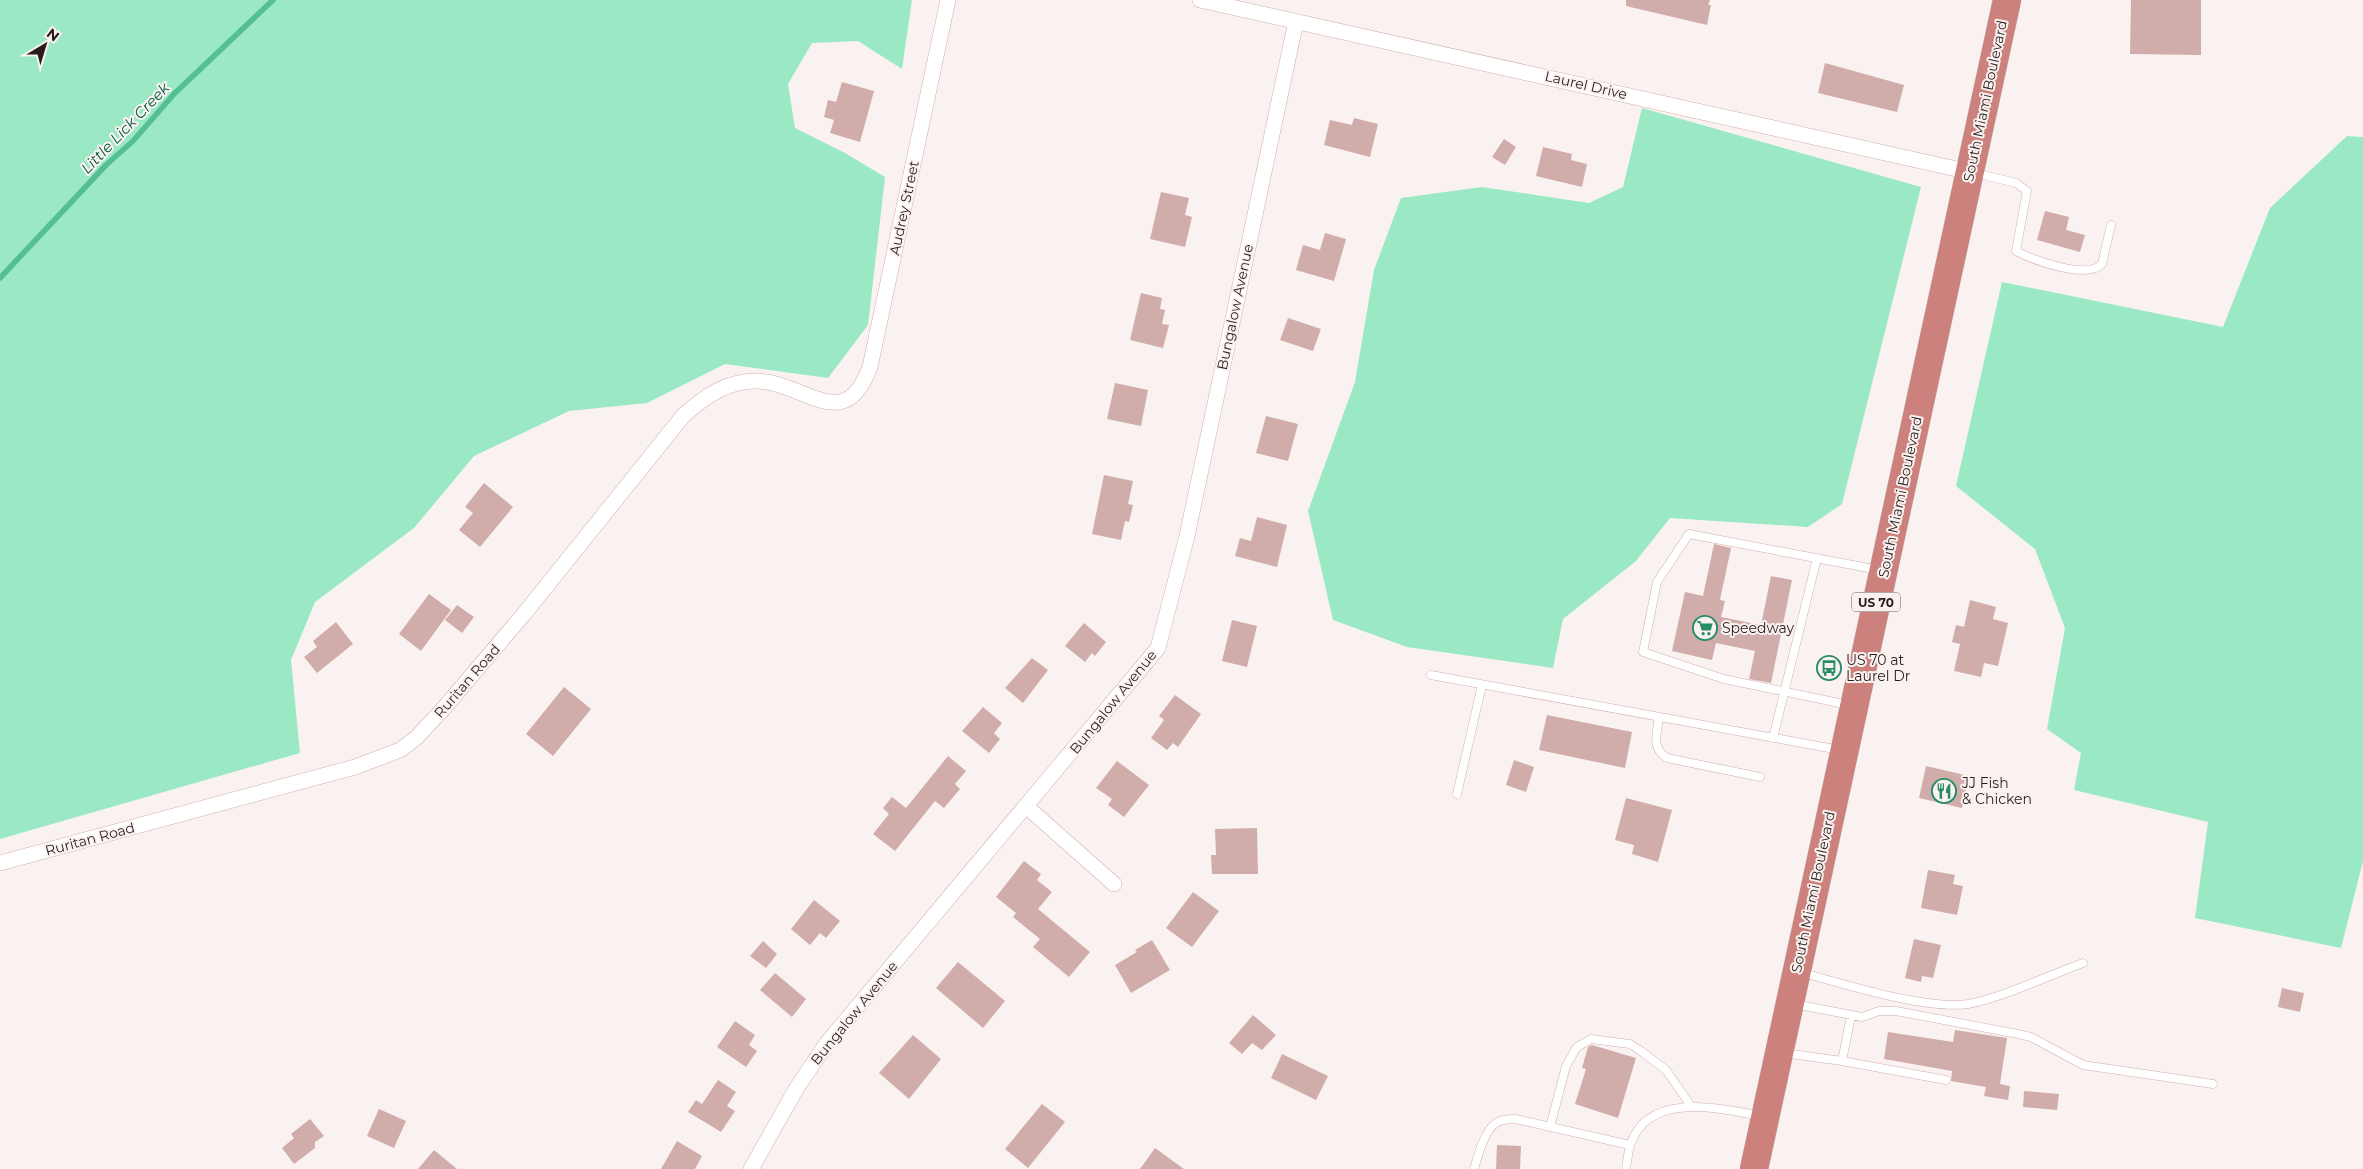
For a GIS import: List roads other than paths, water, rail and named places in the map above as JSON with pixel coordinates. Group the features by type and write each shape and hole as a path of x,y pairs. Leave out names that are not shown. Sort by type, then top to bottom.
{"highway":[{"name":"South Miami Boulevard","path":"1754,1169 2007,0"}],"street":[{"name":"Audrey Street","path":"840,404 859,391 870,367 948,0"},
{"name":"Laurel Drive","path":"1200,0 1970,172"},
{"name":"Bungalow Avenue","path":"751,1169 796,1089 827,1043 1027,807 1158,648 1187,536 1296,21"},
{"name":"Ruritan Road","path":"0,863 362,764 400,750 416,738 472,675 683,416 702,399 736,382 759,381 782,386 827,402 840,404"},
{"path":"1027,807 1114,884"}],"lane":[{"path":"1970,172 2016,183 2027,191 2016,251 2035,260 2086,271 2098,269 2102,264 2112,225"},
{"path":"1854,706 1724,679 1643,652 1657,582 1689,534 1883,571"},
{"path":"1773,738 1817,558"},
{"path":"1431,675 1844,751"},
{"path":"1457,794 1482,685"},
{"path":"1659,717 1656,746 1658,752 1667,758 1760,777"},
{"path":"1796,970 1839,983 1945,1005 1968,1004 1998,995 2083,963"},
{"path":"1790,1003 1851,1016 1862,1017 1879,1011 1896,1011 1924,1016 2031,1037 2083,1065 2213,1084"},
{"path":"1842,1061 1851,1016"},
{"path":"1550,1127 1566,1066 1577,1047 1591,1039 1630,1044 1641,1051 1666,1070 1691,1106"},
{"path":"1779,1053 1842,1061 1946,1080"},
{"path":"1626,1169 1630,1145 1646,1122 1668,1111 1691,1106 1723,1109 1765,1117"},
{"path":"1474,1169 1488,1134 1496,1123 1516,1119 1630,1145"}],"waterway":[{"name":"Little Lick Creek","path":"0,278 106,165 133,141 174,94 273,0"}],"place":[{"name":"Speedway","path":"1705,628"},
{"name":"US 70 at Laurel Dr","path":"1829,668"},
{"name":"JJ Fish & Chicken","path":"1944,791"}]}
